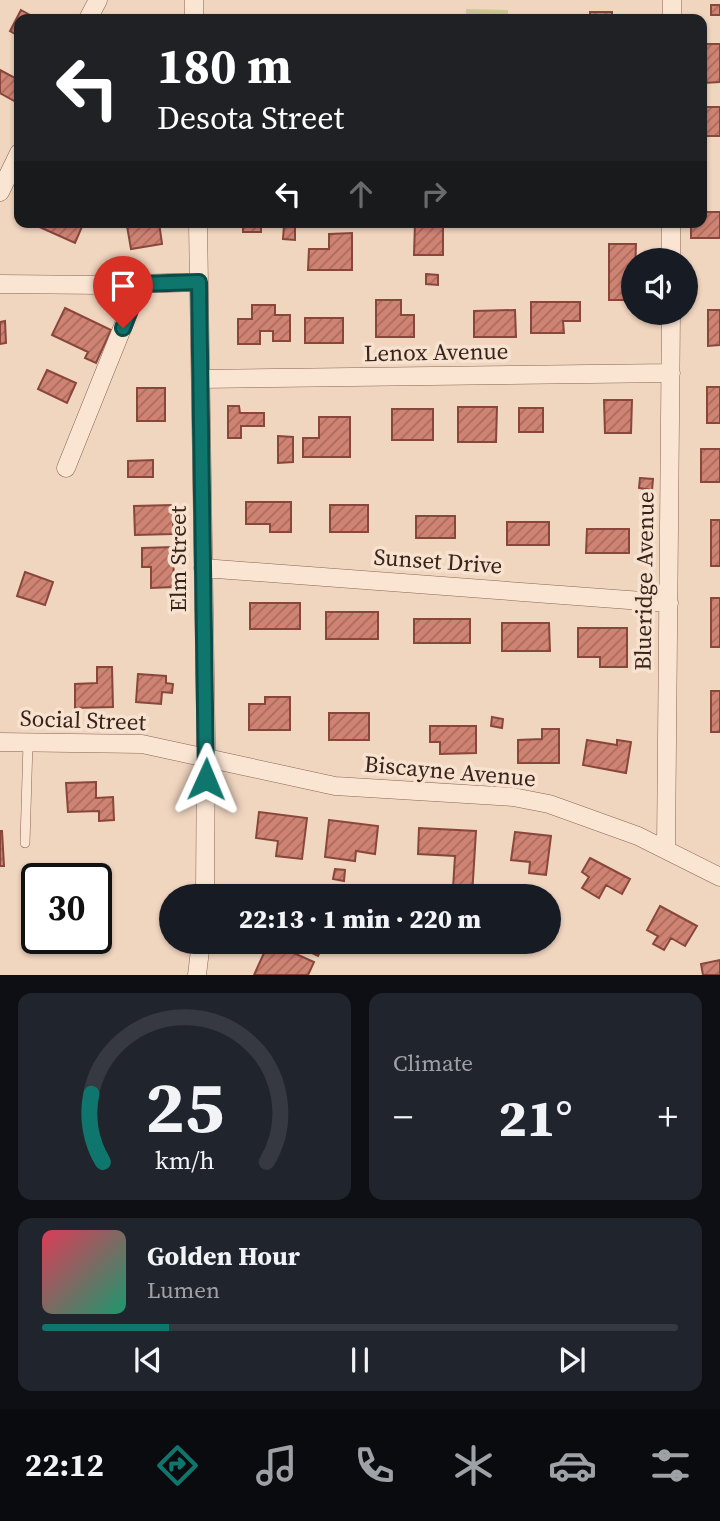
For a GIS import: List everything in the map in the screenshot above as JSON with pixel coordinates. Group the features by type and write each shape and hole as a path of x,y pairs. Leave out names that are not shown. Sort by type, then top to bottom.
{"street":[{"path":"0,192 14,163"},
{"name":"Elm Street","path":"198,228 206,757 205,884"},
{"path":"671,228 671,248"},
{"path":"0,284 199,282"},
{"path":"66,468 140,284"},
{"name":"Blueridge Avenue","path":"666,849 671,325"},
{"name":"Lenox Avenue","path":"201,379 671,373"},
{"name":"Sunset Drive","path":"203,568 669,603"},
{"name":"Social Street","path":"0,743 142,744 206,757"},
{"name":"Biscayne Avenue","path":"206,757 335,786 513,797 549,804 638,836 720,877"},
{"path":"197,975 200,954"}],"lane":[{"path":"25,843 28,743"}],"shaded area":[{"path":"466,9 508,10 508,14 466,14"}],"building":[{"path":"711,5 720,5 720,15 711,15"},
{"path":"590,12 612,12 612,14"},
{"path":"707,44 720,44 720,82 707,83"},
{"path":"0,70 14,77 14,101 0,93"},
{"path":"707,107 720,107 720,136 707,136"},
{"path":"707,212 720,212 720,238 691,238 691,228 707,228"},
{"path":"42,228 81,228 75,243"},
{"path":"127,228 160,228 162,244 131,249"},
{"path":"243,228 261,228 261,232 243,232"},
{"path":"284,228 295,228 295,240 283,239"},
{"path":"415,228 443,228 443,255 414,255"},
{"path":"352,233 352,270 308,270 309,249 329,249 329,234"},
{"path":"609,244 636,244 636,248 621,248 621,300 609,300"},
{"path":"426,274 438,275 438,285 426,284"},
{"path":"376,300 401,300 401,315 414,315 414,337 376,337"},
{"path":"531,302 580,302 580,321 563,321 564,333 531,333"},
{"path":"252,305 275,305 275,315 290,315 290,341 273,341 273,331 260,331 260,344 238,344 238,319 252,319"},
{"path":"65,308 111,330 96,363 85,358 88,352 52,335"},
{"path":"515,310 516,337 474,337 474,311"},
{"path":"708,310 720,310 720,345 708,346"},
{"path":"305,318 343,318 343,343 305,343"},
{"path":"5,321 6,343 0,344 0,322"},
{"path":"47,370 76,383 67,403 38,389"},
{"path":"707,387 720,387 720,423 707,423"},
{"path":"137,388 165,388 165,421 137,421"},
{"path":"604,400 632,400 631,433 605,433"},
{"path":"228,406 239,406 240,413 264,413 264,426 241,426 241,438 228,438"},
{"path":"458,407 497,407 496,442 458,442"},
{"path":"519,408 543,408 543,432 519,432"},
{"path":"392,409 433,409 433,440 392,440"},
{"path":"319,417 350,417 350,457 303,457 303,438 319,438"},
{"path":"278,436 293,437 293,462 278,463"},
{"path":"701,449 720,449 720,482 701,482"},
{"path":"153,460 153,477 128,477 128,461"},
{"path":"640,478 653,479 652,490 639,488"},
{"path":"246,502 291,502 291,532 270,532 270,524 246,524"},
{"path":"173,505 173,534 135,535 134,506"},
{"path":"330,505 368,505 368,532 330,532"},
{"path":"416,516 455,516 455,538 416,538"},
{"path":"711,520 720,520 720,566 711,566"},
{"path":"507,522 549,522 549,545 507,545"},
{"path":"587,529 629,529 629,553 586,553"},
{"path":"173,547 174,587 151,588 151,567 142,567 142,548"},
{"path":"25,572 53,582 45,605 17,596"},
{"path":"711,598 720,598 720,647 711,647"},
{"path":"250,603 300,603 300,629 250,629"},
{"path":"326,612 378,612 378,639 326,639"},
{"path":"414,619 470,619 470,643 414,643"},
{"path":"502,623 549,623 550,651 502,651"},
{"path":"578,628 627,628 627,667 600,667 600,657 578,657"},
{"path":"97,667 112,667 113,707 75,708 75,684 97,683"},
{"path":"138,674 166,676 166,683 173,684 172,693 162,692 161,704 136,702"},
{"path":"711,691 720,691 720,732 711,732"},
{"path":"265,697 290,697 290,730 249,730 249,704 265,704"},
{"path":"329,713 369,713 369,740 329,740"},
{"path":"492,717 503,719 502,728 491,726"},
{"path":"430,726 476,726 476,753 440,754 440,742 430,742"},
{"path":"542,729 559,729 559,763 518,763 518,740 542,739"},
{"path":"587,740 617,745 617,740 631,742 626,773 583,765"},
{"path":"96,782 96,798 113,797 114,820 99,821 99,811 68,812 66,783"},
{"path":"259,812 307,818 302,859 276,856 278,841 256,838"},
{"path":"329,820 378,826 375,854 356,851 355,861 325,857"},
{"path":"419,828 476,831 473,884 453,884 455,856 418,854"},
{"path":"2,831 4,866 0,866"},
{"path":"515,832 551,836 546,875 529,873 530,862 511,860"},
{"path":"590,858 630,879 622,894 606,885 599,898 582,888 589,877 582,872"},
{"path":"335,869 345,870 344,881 333,879"},
{"path":"660,906 697,926 685,946 671,938 664,950 653,944 658,936 647,930"},
{"path":"264,954 296,954 314,962 308,975 254,975"},
{"path":"720,960 720,975 703,975 701,964"}],"route":[{"path":"123,328 140,284 199,282 206,779"}]}
